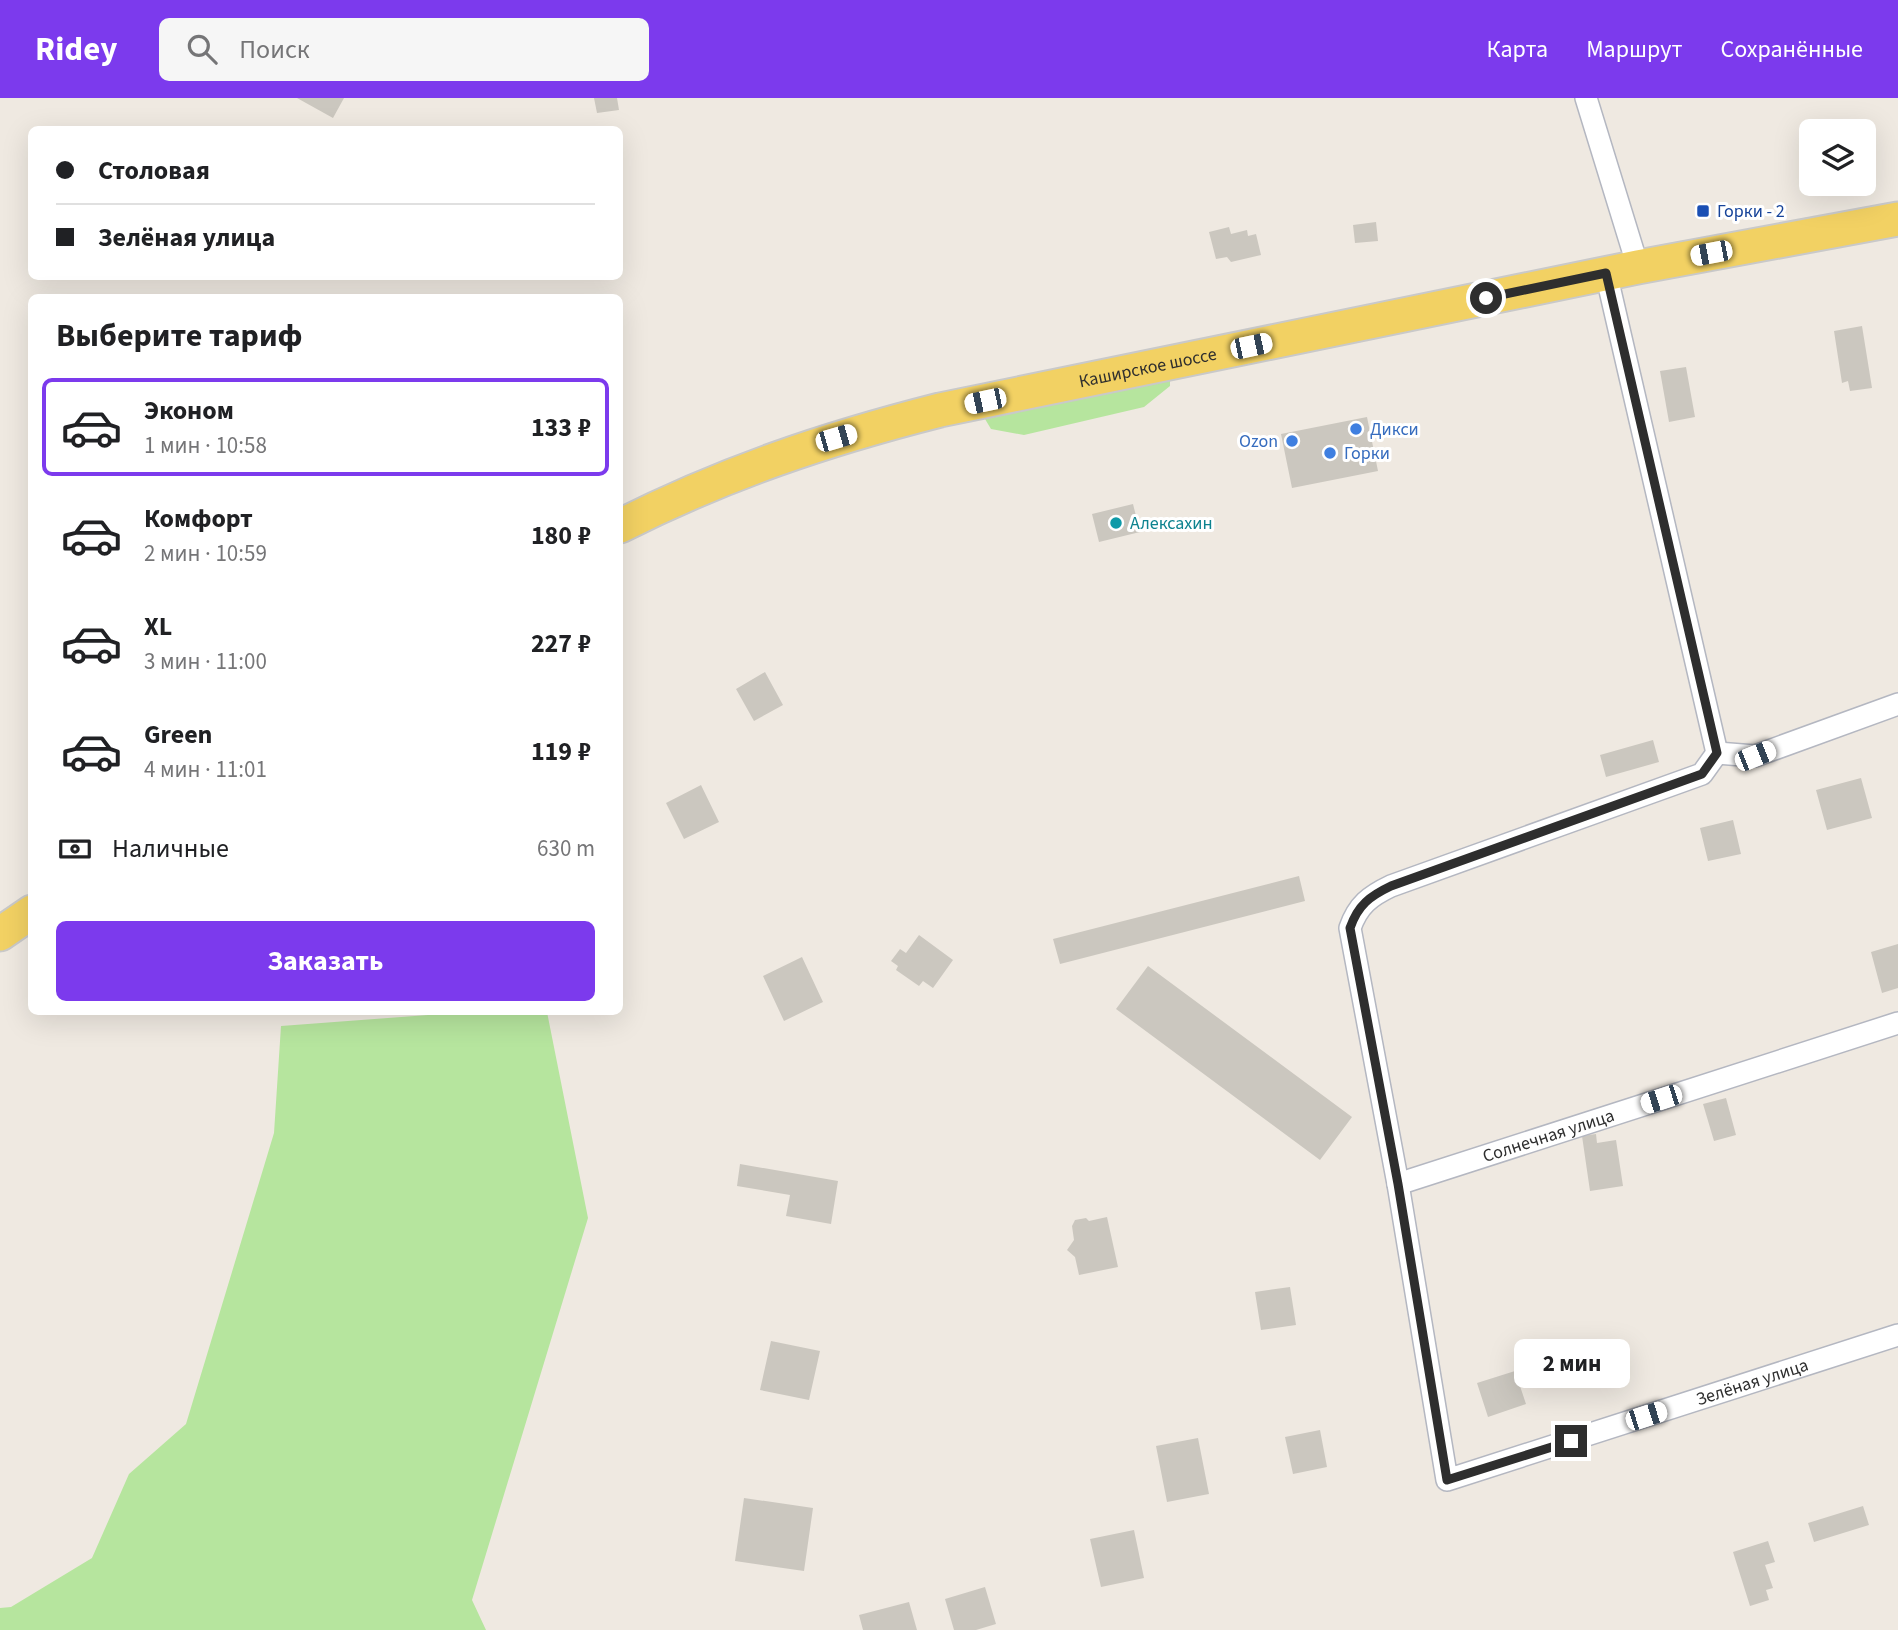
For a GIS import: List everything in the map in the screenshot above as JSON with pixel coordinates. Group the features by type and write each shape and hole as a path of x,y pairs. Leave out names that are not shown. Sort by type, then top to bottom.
{"main road":[{"name":"Каширское шоссе","path":"623,525 739,470 836,438 928,413 1606,273 1898,219"},
{"path":"0,934 28,915"}],"street":[{"path":"1586,98 1638,267"},
{"path":"1398,1184 1350,928 1355,912 1370,896 1391,886 1702,774 1717,753 1606,273"},
{"path":"1717,753 1755,756 1898,704"},
{"name":"Солнечная улица","path":"1398,1184 1898,1023"},
{"name":"Зелёная улица","path":"1398,1184 1447,1480 1898,1335"}],"green space":[{"path":"1170,376 1170,386 1144,407 1024,435 991,429 982,414"},
{"path":"428,1015 548,1015 588,1218 472,1600 486,1630 0,1630 0,1608 11,1607 92,1558 129,1474 186,1424 274,1133 281,1026"}],"building":[{"path":"297,98 344,98 333,118"},
{"path":"594,98 617,98 619,110 597,113"},
{"path":"1376,222 1378,241 1355,243 1353,225"},
{"path":"1229,227 1231,234 1247,230 1248,236 1256,234 1261,255 1231,262 1227,257 1216,259 1209,232"},
{"path":"1862,326 1872,388 1850,391 1848,381 1842,383 1834,331"},
{"path":"1686,367 1695,417 1669,422 1660,371"},
{"name":"Горки","path":"1367,417 1378,471 1292,488 1281,434"},
{"name":"Алексахин","path":"1133,504 1140,532 1099,542 1092,514"},
{"path":"765,672 783,705 754,721 736,689"},
{"path":"1653,740 1659,762 1606,777 1600,755"},
{"path":"1861,778 1872,818 1827,830 1816,790"},
{"path":"701,785 719,822 684,839 666,803"},
{"path":"1733,820 1741,854 1708,861 1700,828"},
{"path":"1299,876 1305,901 1060,964 1053,939"},
{"path":"919,935 953,960 933,988 923,981 919,986 896,970 898,966 891,961 900,949 906,953"},
{"path":"1898,944 1898,988 1882,993 1871,952"},
{"path":"802,957 823,1002 784,1021 763,976"},
{"path":"1148,966 1352,1117 1320,1160 1116,1009"},
{"path":"1726,1098 1736,1135 1714,1141 1703,1104"},
{"path":"1596,1134 1597,1143 1616,1140 1623,1186 1590,1191 1582,1136"},
{"path":"740,1164 838,1181 831,1224 786,1216 790,1195 737,1186"},
{"path":"1107,1217 1118,1267 1079,1275 1075,1257 1067,1250 1074,1240 1072,1226 1075,1220 1086,1218 1089,1221"},
{"path":"1290,1287 1296,1325 1261,1330 1255,1292"},
{"path":"771,1341 820,1351 809,1400 760,1390"},
{"path":"1515,1371 1526,1404 1488,1417 1477,1383"},
{"path":"1320,1430 1327,1467 1293,1474 1285,1437"},
{"path":"1198,1438 1209,1494 1167,1502 1156,1446"},
{"path":"744,1498 813,1508 804,1571 735,1561"},
{"path":"1863,1506 1869,1525 1814,1542 1808,1523"},
{"path":"1134,1530 1144,1578 1101,1587 1090,1539"},
{"path":"1768,1541 1775,1562 1765,1565 1773,1588 1766,1590 1769,1600 1750,1606 1733,1552"},
{"path":"985,1587 996,1624 976,1630 954,1630 945,1599"},
{"path":"909,1602 917,1630 863,1630 859,1615"}],"place":[{"name":"Горки - 2","path":"1703,211"},
{"name":"Дикси","path":"1356,429"},
{"name":"Ozon","path":"1292,441"},
{"name":"Горки","path":"1330,453"},
{"name":"Алексахин","path":"1116,523"}],"route":[{"path":"1486,298 1606,273 1717,753 1702,774 1391,886 1370,896 1355,912 1350,928 1398,1184 1447,1480 1571,1441"}]}
